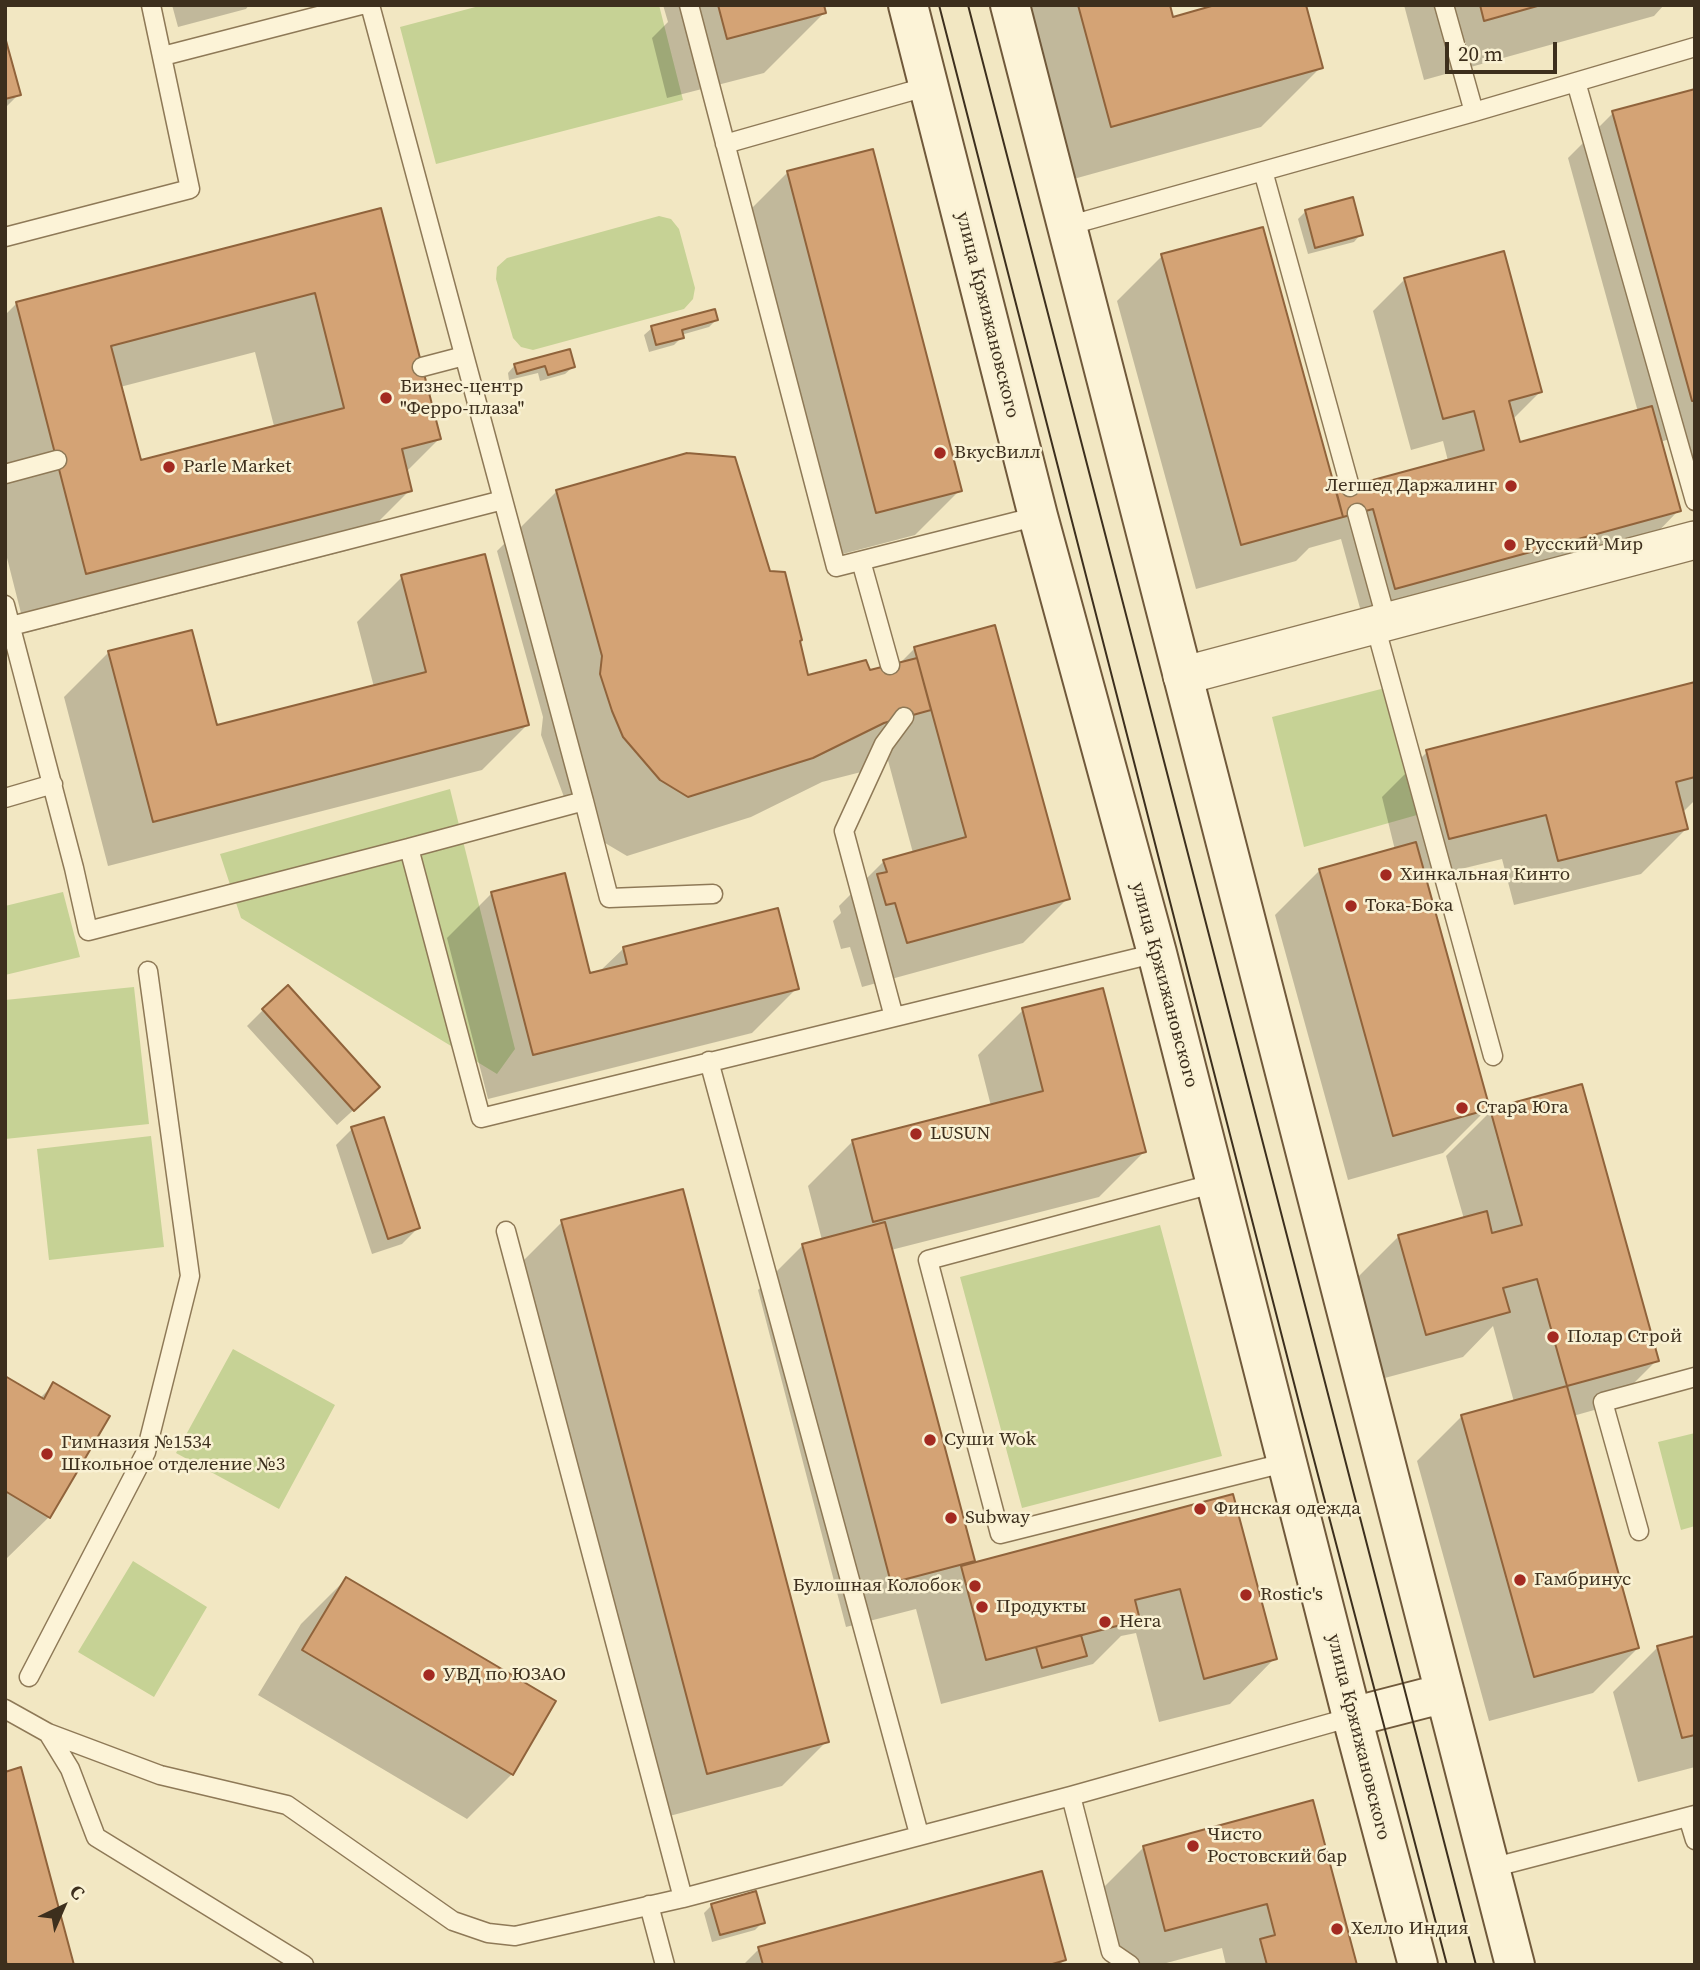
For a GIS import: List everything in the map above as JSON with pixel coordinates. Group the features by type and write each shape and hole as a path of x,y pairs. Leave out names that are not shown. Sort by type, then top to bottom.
{"street":[{"name":"улица Кржижановского","path":"908,5 1038,516 1157,953 1418,1965"},
{"path":"1010,5 1515,1965"},
{"path":"1182,676 1381,623 1693,547"},
{"path":"1352,1717 1445,1693"}],"lane":[{"path":"5,237 190,189 151,5"},
{"path":"163,56 361,5"},
{"path":"370,5 608,898 713,894"},
{"path":"689,5 836,567 1038,516"},
{"path":"1444,5 1474,112"},
{"path":"1067,226 1695,47"},
{"path":"1576,82 1695,501"},
{"path":"726,144 929,86"},
{"path":"1263,171 1350,486"},
{"path":"422,367 464,356"},
{"path":"5,474 57,460"},
{"path":"11,626 503,500"},
{"path":"1357,513 1381,623 1493,1056"},
{"path":"862,561 890,665"},
{"path":"5,605 53,785 88,931 584,801"},
{"path":"894,1017 844,831 884,744 904,717"},
{"path":"6,793 53,785"},
{"path":"409,848 481,1118 1157,953"},
{"path":"29,1677 146,1452 190,1276 148,971"},
{"path":"709,1061 919,1834"},
{"path":"1216,1183 928,1260 1000,1534 1288,1462"},
{"path":"506,1231 683,1898"},
{"path":"1639,1531 1603,1402 1695,1377"},
{"path":"5,1709 48,1733 160,1775 288,1805 453,1921 488,1933 515,1936 683,1898 1071,1796 1352,1717"},
{"path":"48,1733 70,1769 96,1837 304,1965"},
{"path":"1071,1796 1111,1952 1130,1965"},
{"path":"1491,1868 1691,1816 1695,1840"},
{"path":"649,1905 665,1965"}],"green space":[{"path":"483,5 659,5 683,100 436,164 400,27"},
{"path":"659,216 671,219 679,229 695,288 693,299 684,309 533,350 521,347 513,338 496,279 497,267 507,258"},
{"path":"1385,688 1417,815 1304,847 1272,717"},
{"path":"450,789 515,1049 497,1074 241,918 220,854"},
{"path":"63,892 80,957 5,975 5,906"},
{"path":"134,987 149,1124 5,1139 5,1000"},
{"path":"151,1136 164,1247 49,1260 37,1149"},
{"path":"1160,1225 1222,1456 1022,1508 960,1277"},
{"path":"233,1349 335,1405 279,1509 176,1453"},
{"path":"1695,1433 1695,1526 1681,1530 1658,1442"},
{"path":"133,1561 207,1607 154,1697 78,1652"}],"building":[{"path":"718,5 824,5 826,13 727,39"},
{"path":"1078,5 1170,5 1173,17 1215,5 1306,5 1323,68 1111,127"},
{"path":"1480,5 1541,5 1484,21"},
{"path":"5,37 21,95 5,99"},
{"path":"1695,89 1695,401 1692,401 1612,111"},
{"path":"873,149 962,491 876,513 787,171"},
{"path":"1353,197 1363,235 1315,248 1305,210"},
{"name":"Бизнес-центр \"Ферро-плаза\"","path":"381,208 441,439 402,449 412,491 86,574 16,302","holes":["315,293 344,408 141,460 111,346"]},
{"path":"1263,227 1343,517 1241,545 1161,254"},
{"path":"1504,251 1542,392 1509,401 1520,442 1652,406 1681,511 1395,589 1373,509 1343,517 1336,490 1484,450 1474,411 1443,419 1404,278"},
{"path":"715,309 718,320 682,330 684,338 656,345 651,326"},
{"path":"570,349 575,367 548,375 545,366 517,374 514,364"},
{"path":"687,453 735,457 770,571 785,572 808,675 866,660 870,670 917,658 931,710 884,723 813,758 688,797 660,780 623,737 612,711 600,674 602,656 556,490"},
{"path":"485,554 529,725 153,822 108,651 192,630 217,725 426,672 401,575"},
{"path":"995,625 1070,899 907,943 895,903 886,905 877,874 887,872 883,860 966,837 914,647"},
{"path":"1695,682 1695,777 1676,782 1688,829 1558,861 1546,815 1449,839 1426,750"},
{"path":"1416,842 1490,1109 1393,1136 1319,869"},
{"path":"565,873 590,973 627,964 623,947 778,908 799,989 533,1055 491,892"},
{"path":"288,985 380,1087 354,1111 262,1009"},
{"path":"1103,988 1146,1152 873,1222 852,1140 1043,1091 1022,1008"},
{"path":"1582,1084 1659,1361 1567,1386 1537,1279 1503,1288 1510,1312 1426,1335 1398,1235 1487,1211 1492,1233 1522,1225 1490,1109"},
{"path":"384,1117 420,1228 388,1239 351,1127"},
{"path":"683,1189 829,1742 707,1774 561,1220"},
{"path":"885,1222 975,1561 891,1583 802,1244"},
{"name":"Гимназия №1534 Школьное отделение №3","path":"5,1376 44,1399 53,1382 110,1416 50,1518 5,1491"},
{"path":"1567,1386 1639,1648 1534,1677 1461,1415"},
{"path":"1233,1494 1277,1659 1204,1679 1180,1589 1135,1600 1140,1620 986,1660 961,1566"},
{"name":"УВД по ЮЗАО","path":"346,1577 556,1701 513,1775 302,1650"},
{"path":"1081,1635 1087,1656 1042,1668 1036,1647"},
{"path":"1695,1636 1695,1735 1682,1738 1657,1646"},
{"path":"21,1767 74,1965 7,1965 5,1772"},
{"path":"1313,1800 1357,1965 1267,1965 1260,1939 1275,1935 1267,1904 1165,1931 1143,1846"},
{"path":"1042,1871 1066,1960 1049,1965 763,1965 758,1947"},
{"path":"756,1891 765,1923 720,1935 711,1904"}],"tram line":[{"path":"939,5 1303,1418 1447,1965"},
{"path":"968,5 1476,1965"}],"place":[{"name":"Бизнес-центр \"Ферро-плаза\"","path":"386,398"},
{"name":"ВкусВилл","path":"940,453"},
{"name":"Parle Market","path":"169,467"},
{"name":"Легшед Даржалинг","path":"1511,486"},
{"name":"Русский Мир","path":"1510,545"},
{"name":"Хинкальная Кинто","path":"1386,875"},
{"name":"Тока-Бока","path":"1351,906"},
{"name":"Стара Юга","path":"1462,1108"},
{"name":"LUSUN","path":"916,1134"},
{"name":"Полар Строй","path":"1553,1337"},
{"name":"Суши Wok","path":"930,1440"},
{"name":"Гимназия №1534 Школьное отделение №3","path":"47,1454"},
{"name":"Финская одежда","path":"1200,1509"},
{"name":"Subway","path":"951,1518"},
{"name":"Гамбринус","path":"1520,1580"},
{"name":"Булошная Колобок","path":"975,1586"},
{"name":"Rostic's","path":"1246,1595"},
{"name":"Продукты","path":"982,1607"},
{"name":"Нега","path":"1105,1622"},
{"name":"УВД по ЮЗАО","path":"429,1675"},
{"name":"Чисто Ростовский бар","path":"1193,1846"},
{"name":"Хелло Индия","path":"1337,1929"}]}
